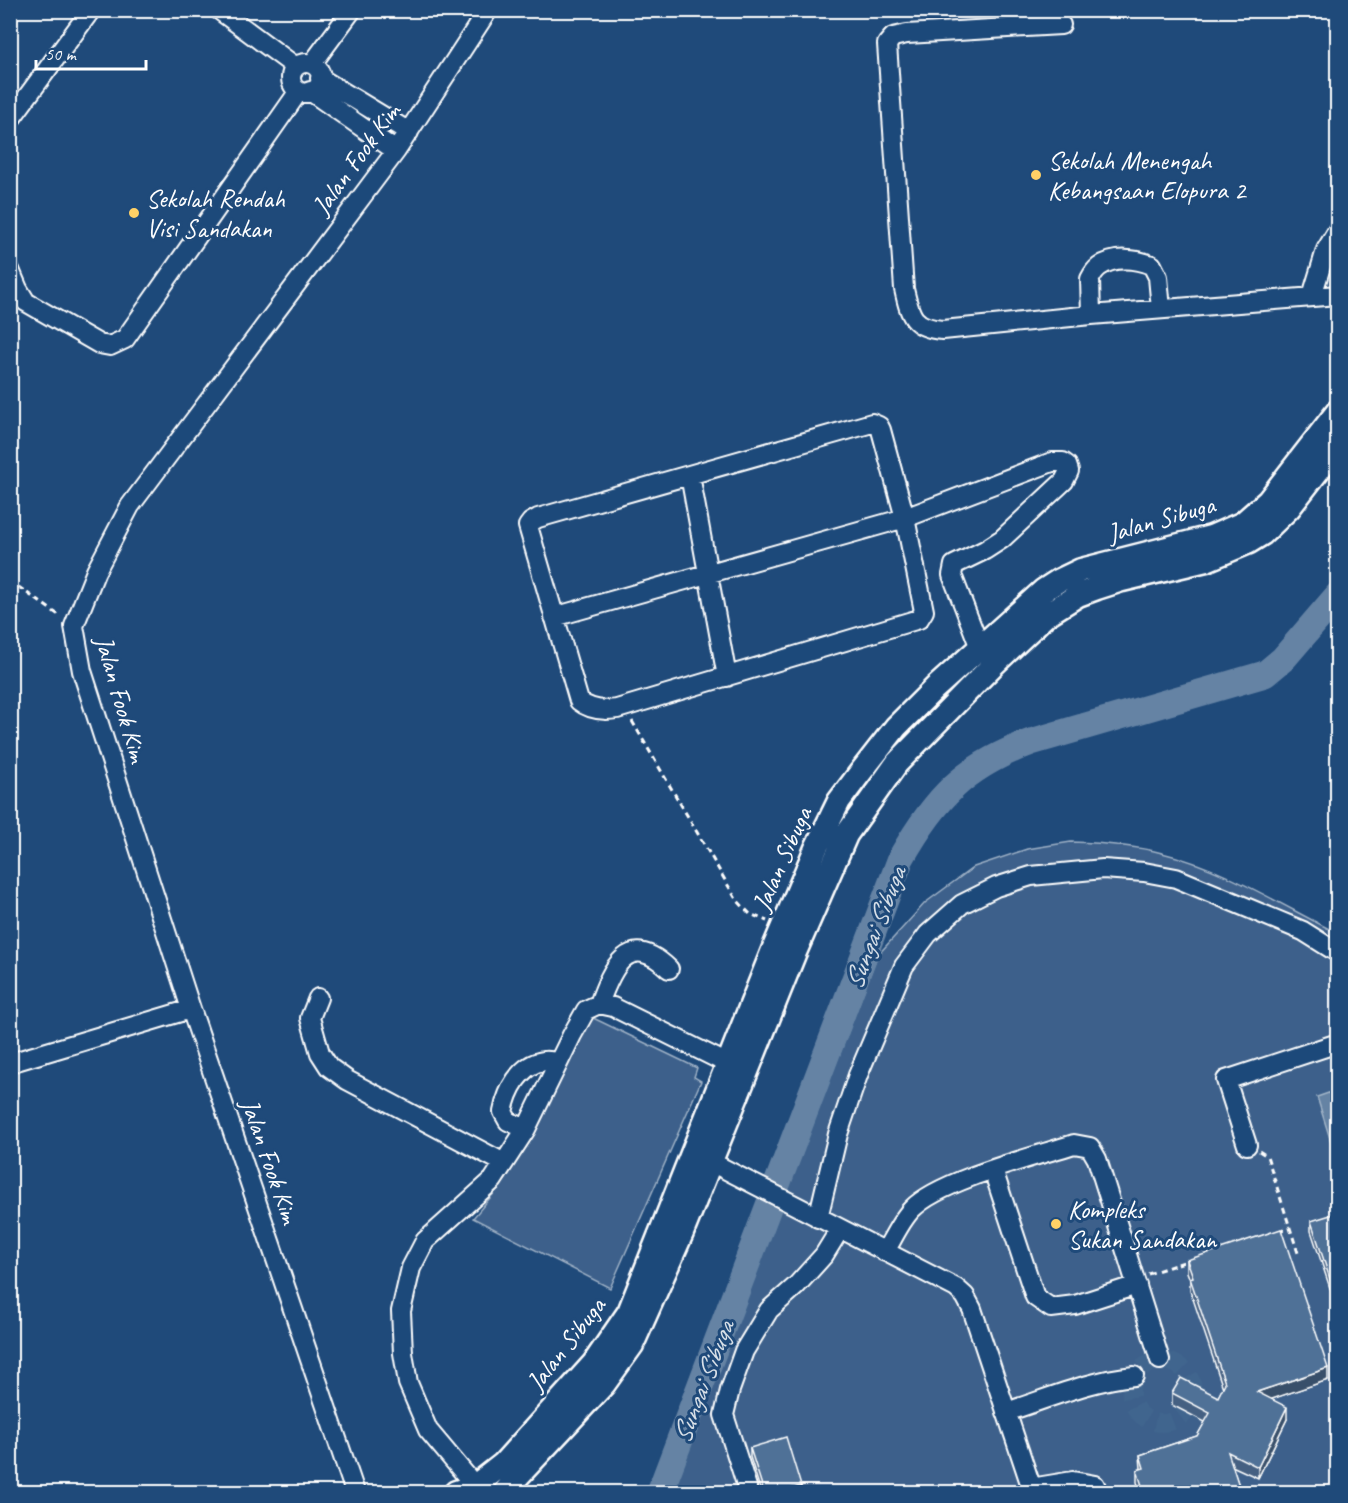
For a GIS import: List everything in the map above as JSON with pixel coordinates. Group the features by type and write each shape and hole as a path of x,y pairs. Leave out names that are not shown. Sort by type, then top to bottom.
{"main road":[{"name":"Jalan Sibuga","path":"466,1489 503,1464 594,1363 629,1312 817,846 839,801 896,728 935,688 1044,590 1081,570 1211,537 1243,523 1268,501 1338,411"},
{"name":"Jalan Sibuga","path":"506,1492 604,1383 632,1345 682,1233 795,952 846,835 897,763 1001,657 1046,615 1078,595 1097,588 1206,560 1249,542 1262,534 1289,508 1338,445"}],"street":[{"path":"10,120 91,10"},
{"path":"219,10 308,78 396,151"},
{"path":"10,270 26,302 99,344 110,346 125,339 308,78 352,10"},
{"name":"Jalan Fook Kim","path":"355,1492 191,1009 82,671 74,626 96,571 130,506 396,151 488,10"},
{"path":"1061,25 907,34 893,37 887,44 904,289 911,313 917,323 927,329 942,330 1091,315 1338,295"},
{"path":"308,78 409,132"},
{"path":"1312,296 1326,250 1338,230"},
{"path":"1091,315 1089,279 1098,267 1112,262 1137,259 1152,265 1158,277 1161,309"},
{"path":"872,423 876,424 881,430 905,518 923,615 919,619 625,707 606,710 585,706 579,701 528,526 538,518 690,475 872,423"},
{"path":"554,617 905,518 1052,462 1058,461 1067,465 1069,471 1064,481 1002,539 954,565 952,575 980,648"},
{"path":"690,475 727,677"},
{"path":"818,1218 838,1134 851,1095 904,966 928,934 963,904 988,891 1031,876 1103,869 1144,872 1176,878 1303,931 1338,953"},
{"path":"599,1005 610,974 628,954 641,952 659,960 669,969"},
{"path":"318,998 309,1018 320,1053 329,1067 347,1080 504,1163"},
{"path":"466,1489 428,1430 408,1383 401,1311 411,1268 425,1240 493,1180 526,1129 586,1010 599,1005 613,1007 728,1064"},
{"path":"10,1063 191,1009"},
{"path":"1247,1145 1226,1080 1338,1043"},
{"path":"526,1129 508,1120 503,1112 505,1098 519,1075 530,1066 544,1061 558,1062"},
{"path":"885,1252 910,1210 924,1197 963,1180 1074,1144 1090,1147 1097,1159 1160,1360"},
{"path":"711,1162 956,1288 965,1296 972,1309 1032,1490 1073,1481 1095,1485 1098,1492"},
{"path":"993,1170 1035,1296 1051,1308 1075,1305 1136,1281"},
{"path":"747,1487 724,1415 744,1351 769,1310 796,1286 824,1255 840,1229"},
{"path":"1006,1412 1091,1385 1134,1377"}],"path":[{"path":"10,581 74,626"},
{"path":"625,707 735,899 750,914 783,928"},
{"path":"1267,1156 1299,1256"},
{"path":"1279,1231 1290,1227"},
{"path":"1136,1281 1190,1260"}],"shaded area":[{"name":"Kompleks Sukan Sandakan","path":"1071,842 1128,846 1184,859 1229,877 1337,933 1337,1492 672,1492 877,956 925,903 974,867 1027,849"},
{"path":"589,1016 697,1068 694,1077 701,1081 610,1288 473,1218 506,1179"},
{"path":"1338,1090 1337,1161 1317,1097"}],"building":[{"path":"1334,1214 1338,1224 1338,1283 1332,1285 1311,1221"},
{"path":"1281,1229 1328,1368 1257,1392 1287,1407 1258,1467 1228,1452 1241,1492 1144,1492 1137,1470 1144,1468 1140,1455 1197,1436 1210,1413 1172,1393 1181,1378 1218,1397 1225,1383 1190,1278 1193,1277 1187,1260"},
{"path":"786,1437 801,1486 779,1492 764,1492 750,1448"}],"waterway":[{"name":"Sungai Sibuga","path":"660,1492 901,858 926,818 954,786 970,773 1008,751 1031,742 1265,674 1283,659 1338,595"}],"tunnel":[{"path":"1156,1361 1168,1361 1184,1370 1191,1380 1193,1392 1191,1404 1184,1414 1168,1423 1156,1423 1145,1418 1136,1409 1131,1398 1131,1386 1136,1375 1145,1366 1156,1361"}],"place":[{"name":"Sekolah Menengah Kebangsaan Elopura 2","path":"1036,175"},
{"name":"Sekolah Rendah Visi Sandakan","path":"134,213"},
{"name":"Kompleks Sukan Sandakan","path":"1056,1224"}]}
